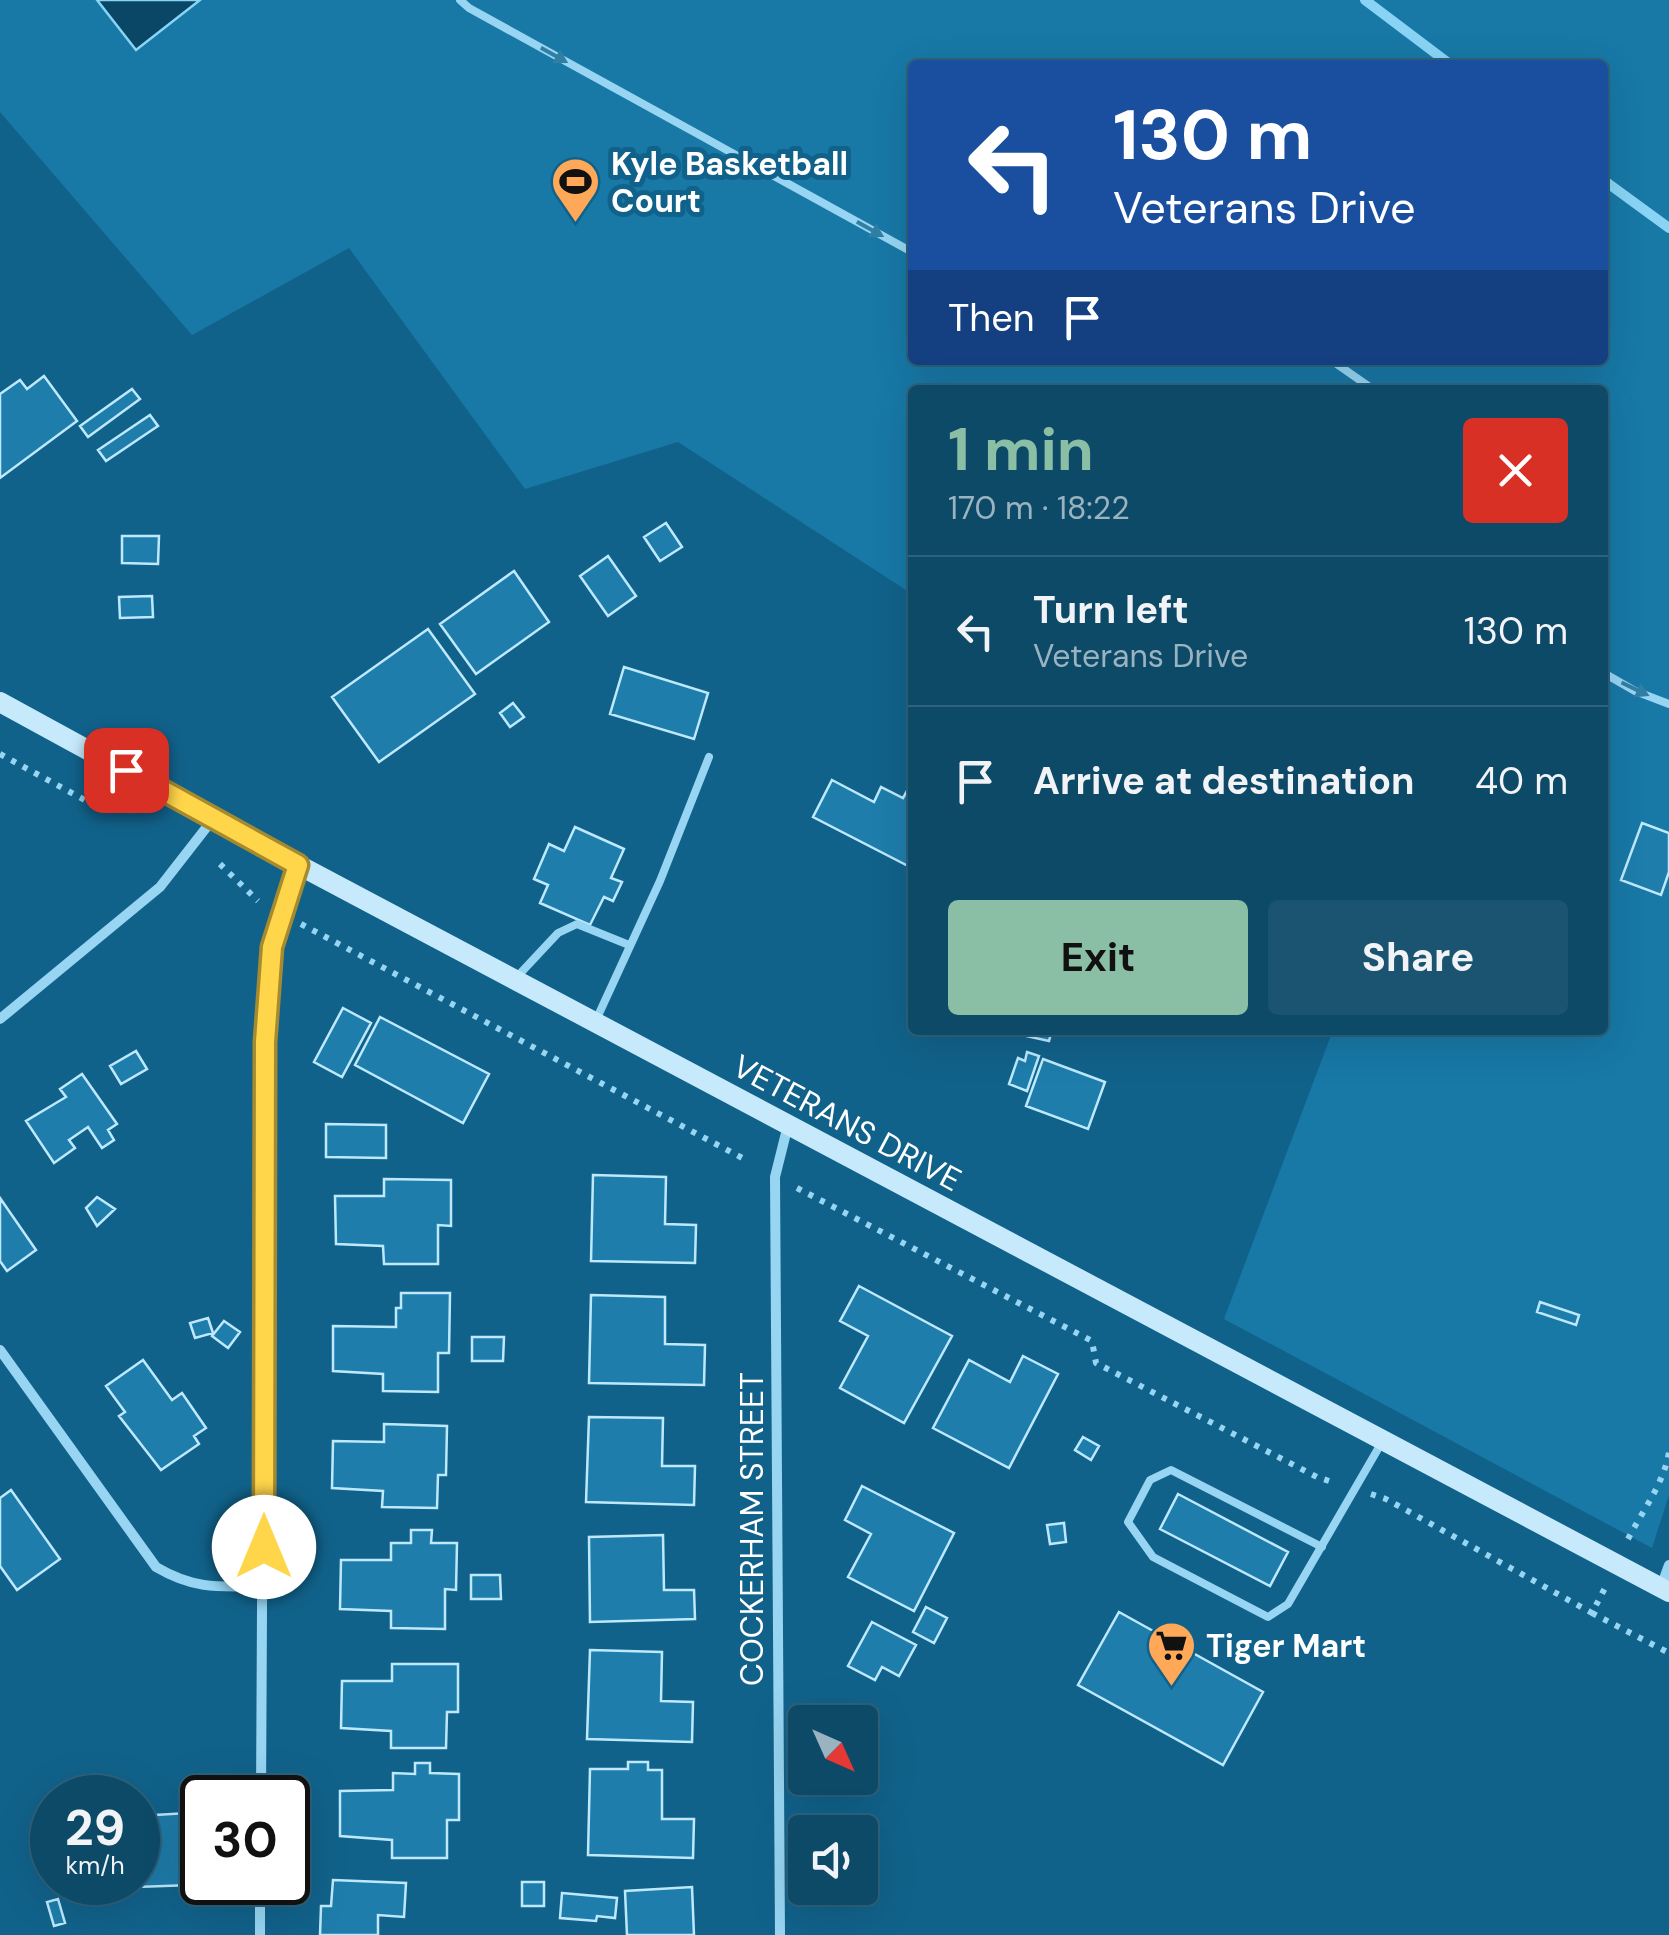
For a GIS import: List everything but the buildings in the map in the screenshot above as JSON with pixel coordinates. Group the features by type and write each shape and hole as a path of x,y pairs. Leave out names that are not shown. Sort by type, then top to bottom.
{"main road":[{"name":"VETERANS DRIVE","path":"0,702 298,865 1665,1590"}],"street":[{"path":"2,1014 160,887 214,818"},
{"path":"261,1775 265,1042 272,947 298,865"},
{"name":"COCKERHAM STREET","path":"780,1935 775,1178 788,1125"},
{"path":"0,1350 156,1568 182,1582 210,1588 264,1586"},
{"path":"1665,1590 1669,1565"},
{"path":"260,1905 260,1935"}],"lane":[{"path":"460,0 908,250"},
{"path":"1338,365 1367,385"},
{"path":"1608,675 1669,704"},
{"path":"595,1022 660,882 709,757"},
{"path":"514,979 558,933 577,924 629,946"},
{"path":"1322,1547 1171,1470 1150,1480 1128,1522 1154,1558 1268,1617 1288,1604 1322,1547 1382,1442"}],"path":[{"path":"0,754 92,804 147,812"},
{"path":"220,864 258,902"},
{"path":"296,921 748,1162"},
{"path":"796,1187 1092,1340 1096,1363 1317,1477 1386,1498 1669,1653"},
{"path":"1628,1538 1665,1474 1669,1452"},
{"path":"1592,1613 1609,1581"}],"shaded area":[{"path":"0,0 1669,0 1669,1495 1652,1548 1224,1319 1331,1035 1608,1035 1608,385 908,385 908,591 678,442 525,489 349,248 192,335 0,112"},
{"path":"97,0 200,0 136,50"}],"waterway":[{"path":"1365,0 1444,60"},
{"path":"1608,183 1669,228"}],"place":[{"name":"Kyle Basketball Court","path":"576,224"},
{"name":"Tiger Mart","path":"1171,1688"}],"route":[{"path":"126,770 298,865 272,947 265,1042 264,1547"}]}
